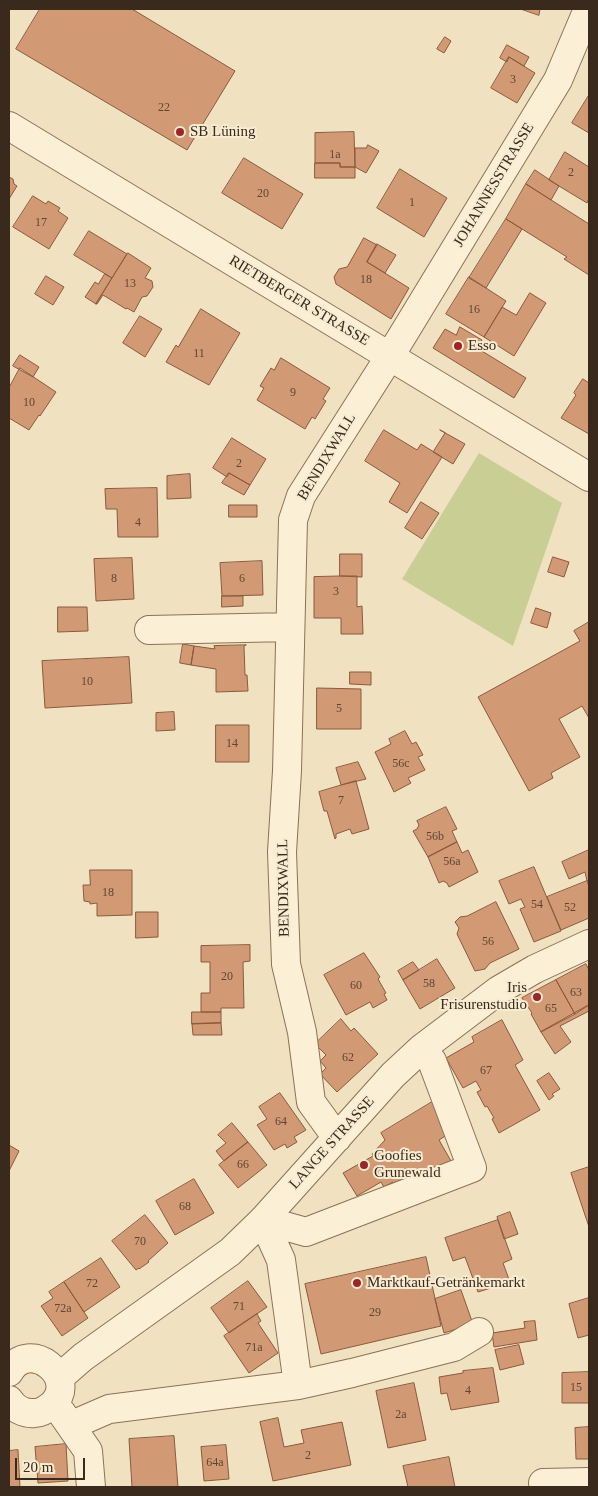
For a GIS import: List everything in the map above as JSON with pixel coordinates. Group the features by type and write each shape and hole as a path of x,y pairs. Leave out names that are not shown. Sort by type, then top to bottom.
{"street":[{"name":"JOHANNESSTRASSE","path":"390,356 558,80 588,9"},
{"name":"RIETBERGER STRASSE","path":"9,126 589,476"},
{"name":"BENDIXWALL","path":"338,1138 311,1102 302,1032 286,964 282,852 287,771 293,520 301,496 390,356"},
{"path":"149,630 290,627"},
{"name":"LANGE STRASSE","path":"10,1403 20,1410 29,1413 38,1413 47,1409 54,1381 83,1357 230,1252 263,1220 393,1075 421,1049 499,990 535,968 589,944"},
{"path":"263,1220 306,1232 472,1168 432,1062 421,1049"},
{"path":"263,1220 281,1260 298,1385"},
{"path":"72,1425 109,1409 298,1385 454,1347 479,1332"},
{"path":"12,1360 33,1358 54,1381 72,1425 88,1451 92,1487"},
{"path":"543,1483 589,1482"}],"green space":[{"path":"479,453 562,503 513,646 402,579"}],"building":[{"path":"40,9 132,9 235,71 187,150 16,49"},
{"path":"521,9 540,9 539,15"},
{"path":"445,37 451,41 444,53 437,49"},
{"path":"507,45 529,57 524,66 509,57 507,62 500,58"},
{"path":"509,57 535,73 517,103 491,88"},
{"path":"589,95 589,133 572,123"},
{"path":"354,132 355,167 340,167 340,163 315,163 315,133"},
{"path":"368,145 379,151 366,173 355,167 355,148 366,148"},
{"path":"565,152 589,167 589,198 587,203 549,180"},
{"path":"244,158 303,194 282,229 222,193"},
{"path":"315,163 340,163 340,167 355,167 355,178 315,178"},
{"path":"400,169 447,198 424,237 377,208"},
{"path":"535,170 559,186 551,200 526,184"},
{"path":"9,177 13,179 14,184 17,186 9,199"},
{"path":"526,184 589,224 589,275 564,259 567,257 506,219"},
{"path":"33,196 46,204 48,201 60,208 58,211 68,218 49,249 13,227"},
{"path":"506,219 522,229 486,288 469,278"},
{"path":"89,231 127,254 112,278 74,255"},
{"path":"364,238 377,245 367,262 409,288 391,319 336,284 334,277 339,269 347,267"},
{"path":"377,244 396,255 385,273 367,262"},
{"path":"128,253 151,268 145,278 152,281 153,287 147,296 142,297 134,312 103,295 96,304"},
{"path":"105,274 112,278 96,304 85,297 95,282 98,284"},
{"path":"46,276 64,287 53,305 35,294"},
{"path":"469,277 506,301 484,337 446,314"},
{"path":"530,293 546,303 514,356 484,337 502,307 516,315"},
{"path":"201,309 240,333 209,385 166,362 176,345 178,347"},
{"path":"140,316 162,329 145,357 123,343"},
{"path":"460,327 482,340 477,348 526,378 514,398 433,348 445,329 456,335"},
{"path":"20,355 39,367 33,377 13,366"},
{"path":"281,358 330,388 323,399 326,401 315,419 312,417 305,429 257,400 264,388 260,386 271,368 274,370"},
{"path":"20,368 56,392 29,430 9,418 9,388"},
{"path":"583,379 589,383 589,434 561,418 576,395 574,393"},
{"path":"384,430 417,450 421,444 442,457 407,513 389,502 400,483 365,461"},
{"path":"440,430 465,444 453,464 433,452 445,433"},
{"path":"232,438 266,459 250,485 229,473 227,477 213,468"},
{"path":"229,473 250,485 244,495 222,483"},
{"path":"190,474 191,498 167,499 167,476"},
{"path":"157,488 158,537 118,537 117,509 106,509 105,489"},
{"path":"421,502 439,513 422,539 405,528"},
{"path":"229,505 257,505 257,517 229,517"},
{"path":"340,554 362,554 362,577 340,576"},
{"path":"553,557 569,562 564,577 548,572"},
{"path":"132,558 134,599 96,601 94,559"},
{"path":"262,561 263,595 222,596 220,563"},
{"path":"357,576 357,607 362,606 363,634 341,634 341,618 314,618 314,577"},
{"path":"222,596 243,596 243,606 222,607"},
{"path":"58,607 87,607 88,631 58,632"},
{"path":"536,608 551,613 547,628 531,623"},
{"path":"589,622 589,718 582,706 559,719 580,757 551,773 553,778 529,791 478,697 580,641 574,631"},
{"path":"183,644 194,646 191,665 180,663"},
{"path":"246,645 244,646 245,675 247,675 248,691 216,692 216,669 191,665 194,646 215,649 214,646"},
{"path":"129,657 132,703 45,708 42,661"},
{"path":"350,672 371,672 371,685 350,684"},
{"path":"317,688 361,689 361,729 317,729"},
{"path":"174,712 175,730 156,731 156,713"},
{"path":"216,725 249,725 249,762 216,762"},
{"path":"405,731 412,744 416,742 423,755 418,757 425,770 408,778 411,783 394,792 375,752 391,744 389,739"},
{"path":"358,762 366,779 341,785 336,768"},
{"path":"356,781 369,829 352,834 350,829 336,834 335,839 319,792"},
{"path":"446,807 457,829 452,831 457,842 428,857 413,831 419,825 417,821"},
{"path":"457,842 462,853 468,850 478,872 449,887 443,881 439,883 428,857"},
{"path":"589,850 589,880 587,881 585,872 569,879 562,862"},
{"path":"534,867 561,931 534,942 520,909 525,907 521,899 509,904 499,881"},
{"path":"90,870 132,870 132,915 97,916 97,903 90,904 90,902 84,901 83,885 90,885"},
{"path":"587,881 589,886 589,918 561,930 547,897"},
{"path":"496,902 519,949 490,963 485,969 475,971 457,934 459,928 455,922 460,917 467,916"},
{"path":"136,912 158,912 158,937 136,938"},
{"path":"250,945 250,961 243,962 244,1008 221,1008 221,1012 201,1012 201,993 210,993 210,962 201,962 201,946"},
{"path":"364,953 380,977 378,979 386,993 384,994 387,1000 373,1008 370,1002 346,1015 324,975"},
{"path":"437,959 455,988 420,1009 403,980"},
{"path":"413,962 419,970 403,980 398,971"},
{"path":"586,964 589,970 589,1005 575,1014 556,980"},
{"path":"556,980 575,1014 541,1032 522,998"},
{"path":"589,1005 589,1011 560,1026 571,1042 555,1054 541,1032"},
{"path":"192,1012 221,1012 221,1023 192,1024"},
{"path":"341,1019 351,1031 354,1028 378,1054 337,1092 320,1074 326,1068 320,1061 326,1055 315,1044"},
{"path":"502,1020 523,1060 515,1065 540,1110 499,1133 492,1119 494,1118 487,1106 485,1107 477,1092 481,1090 476,1081 463,1088 446,1058 474,1042 472,1037"},
{"path":"221,1023 222,1035 193,1035 192,1024"},
{"path":"549,1073 560,1089 552,1094 554,1096 549,1100 537,1081"},
{"path":"280,1093 306,1130 294,1137 297,1142 287,1148 285,1144 274,1150 257,1125 267,1119 259,1107"},
{"path":"437,1099 450,1133 439,1140 451,1161 416,1182 395,1186 393,1182 384,1187 381,1182 357,1196 343,1173 373,1156 372,1154 385,1140 381,1133"},
{"path":"232,1123 248,1142 224,1161 216,1151 226,1143 218,1135"},
{"path":"248,1142 267,1165 238,1188 219,1165"},
{"path":"9,1145 19,1151 9,1171"},
{"path":"589,1167 589,1227 571,1173"},
{"path":"194,1179 214,1213 175,1235 156,1201"},
{"path":"510,1212 518,1234 504,1239 497,1217"},
{"path":"145,1215 168,1243 149,1262 136,1270 112,1241"},
{"path":"498,1220 512,1259 503,1263 510,1282 478,1292 465,1257 453,1261 445,1238"},
{"path":"426,1257 441,1326 321,1354 305,1284"},
{"path":"101,1258 120,1287 84,1312 64,1282"},
{"path":"248,1281 267,1307 229,1333 211,1308"},
{"path":"64,1282 88,1318 62,1336 41,1306 53,1298 49,1292"},
{"path":"461,1290 473,1324 444,1333 435,1299"},
{"path":"589,1298 589,1335 578,1338 569,1304"},
{"path":"257,1314 261,1321 258,1323 278,1353 249,1373 224,1336"},
{"path":"535,1321 537,1340 494,1347 492,1333 525,1328 524,1322"},
{"path":"519,1345 524,1364 500,1370 495,1350"},
{"path":"493,1368 499,1402 451,1410 447,1393 441,1394 439,1377 463,1373 463,1371"},
{"path":"589,1372 589,1403 562,1403 562,1373"},
{"path":"414,1383 426,1440 388,1448 376,1391"},
{"path":"278,1418 284,1447 304,1443 301,1430 342,1422 351,1465 273,1481 260,1422"},
{"path":"589,1427 589,1459 576,1459 575,1428"},
{"path":"174,1436 178,1487 132,1487 129,1439"},
{"path":"66,1444 68,1481 38,1483 35,1447"},
{"path":"226,1445 229,1479 204,1481 201,1447"},
{"path":"18,1450 20,1487 9,1487 9,1451"},
{"path":"449,1457 455,1487 408,1487 403,1466"}],"place":[{"name":"SB Lüning","path":"180,132"},
{"name":"Esso","path":"458,346"},
{"name":"Iris Frisurenstudio","path":"537,997"},
{"name":"Goofies Grunewald","path":"364,1165"},
{"name":"Marktkauf-Getränkemarkt","path":"357,1283"}]}
